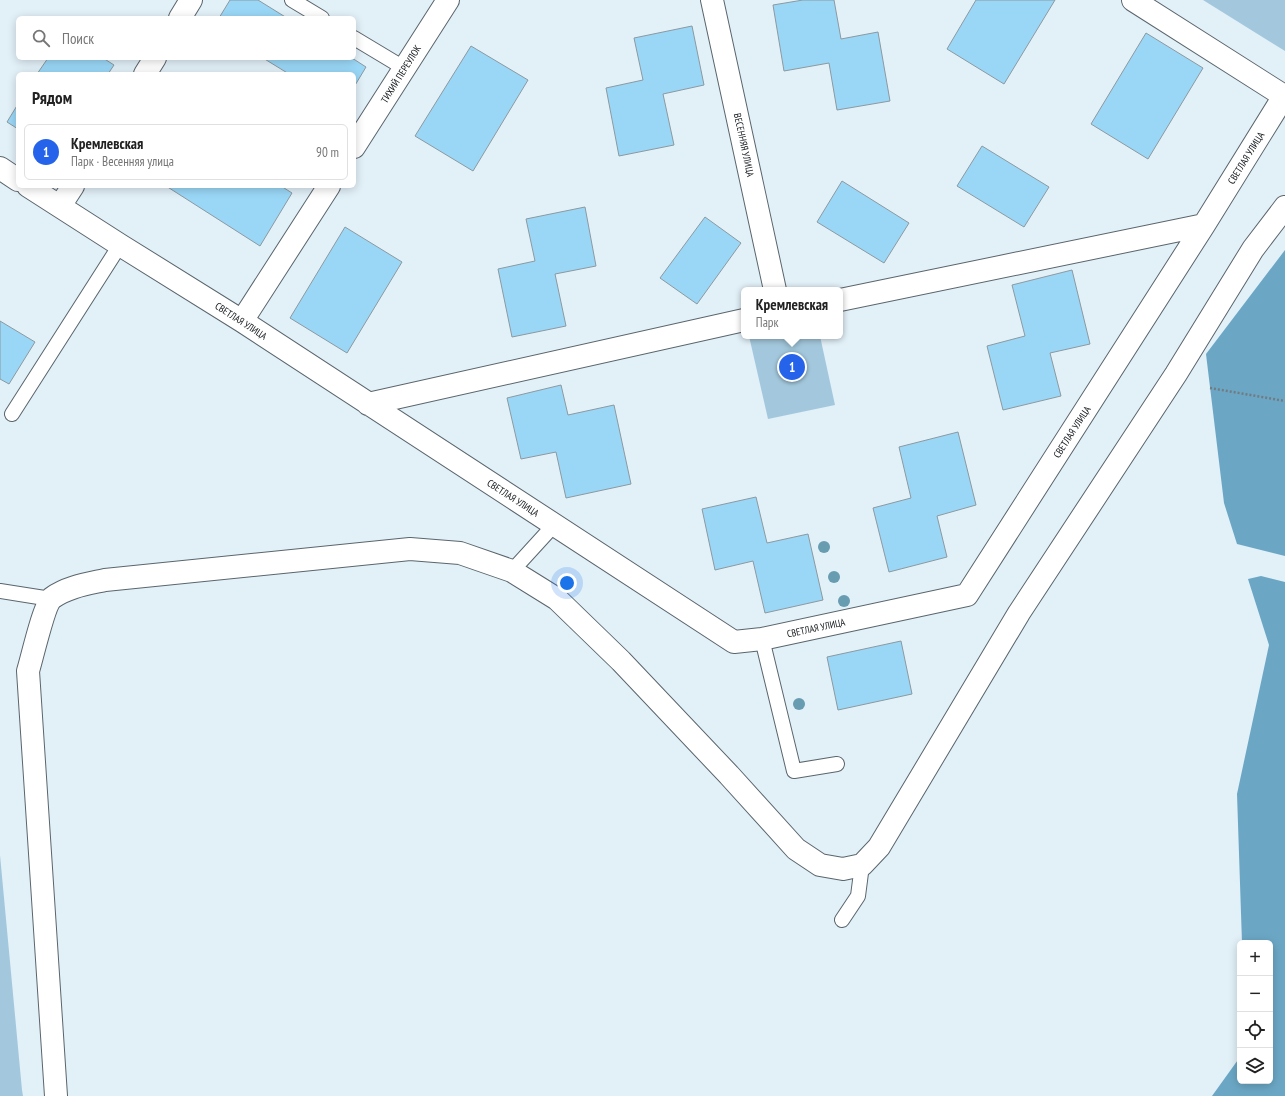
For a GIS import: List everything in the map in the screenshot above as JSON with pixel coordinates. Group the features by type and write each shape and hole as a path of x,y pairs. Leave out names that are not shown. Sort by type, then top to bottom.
{"street":[{"path":"181,16 191,0"},
{"name":"ТИХИЙ ПЕРЕУЛОК","path":"356,144 448,0"},
{"name":"ВЕСЕННЯЯ УЛИЦА","path":"712,0 774,287"},
{"name":"СВЕТЛАЯ УЛИЦА","path":"31,188 242,321 734,642 762,640 967,595 1204,225 1285,95 1132,0"},
{"path":"146,72 154,60"},
{"path":"0,168 16,179"},
{"path":"60,206 72,188"},
{"path":"242,321 325,188"},
{"path":"56,1096 28,671 40,626 51,599 72,588 105,580 410,549 460,553 512,571 557,599 620,661 718,764 796,850 820,865 842,868 862,864 879,846 1019,613 1176,374 1253,249 1285,207"},
{"path":"843,299 1204,225"},
{"path":"368,404 741,321"}],"lane":[{"path":"292,0 319,16"},
{"path":"356,39 404,68"},
{"path":"12,414 120,245"},
{"path":"512,571 554,525"},
{"path":"0,592 51,599"},
{"path":"762,640 794,771 837,764"},
{"path":"842,920 858,896 862,864"}],"path":[{"path":"1210,388 1285,401"}],"shaded area":[{"path":"1203,0 1285,0 1285,51"},
{"path":"1285,250 1285,556 1237,544 1224,503 1206,354"},
{"path":"750,339 821,339 835,405 768,419"},
{"path":"1261,576 1285,582 1285,1096 1212,1096 1237,1061 1237,1084 1273,1084 1273,940 1242,940 1237,794 1269,645 1248,579"},
{"path":"0,855 22,1090 23,1096 0,1096"}],"building":[{"path":"230,0 258,0 284,16 220,16"},
{"path":"803,0 834,0 841,39 878,32 890,101 837,110 829,63 784,71 773,5"},
{"path":"976,0 1055,0 1004,84 947,49"},
{"path":"692,26 704,85 663,94 674,145 619,156 606,88 643,80 634,38"},
{"path":"1146,33 1203,68 1148,159 1091,124"},
{"path":"471,46 528,80 473,171 415,136"},
{"path":"47,60 106,60 114,65 109,72 38,72"},
{"path":"266,60 355,60 366,67 356,84 356,72 286,72"},
{"path":"16,107 16,128 7,122"},
{"path":"982,146 1049,187 1024,227 957,186"},
{"path":"842,181 909,223 884,263 817,222"},
{"path":"169,188 284,188 292,193 260,246"},
{"path":"585,207 596,266 555,274 566,326 512,337 498,269 535,261 526,219"},
{"path":"705,217 741,243 697,304 660,278"},
{"path":"345,227 402,262 347,353 290,318"},
{"path":"1072,270 1090,344 1050,353 1061,396 1003,410 987,346 1025,336 1012,285"},
{"path":"0,321 35,342 9,384 0,379"},
{"path":"561,385 568,415 614,405 631,484 566,498 556,452 521,459 507,398"},
{"path":"958,432 976,505 937,516 947,557 889,572 873,508 911,498 899,447"},
{"path":"756,497 767,543 808,534 823,600 765,613 753,561 715,570 702,509"},
{"path":"901,641 912,694 838,710 827,657"}],"place":[{"name":"Кремлевская","path":"792,367"}]}
